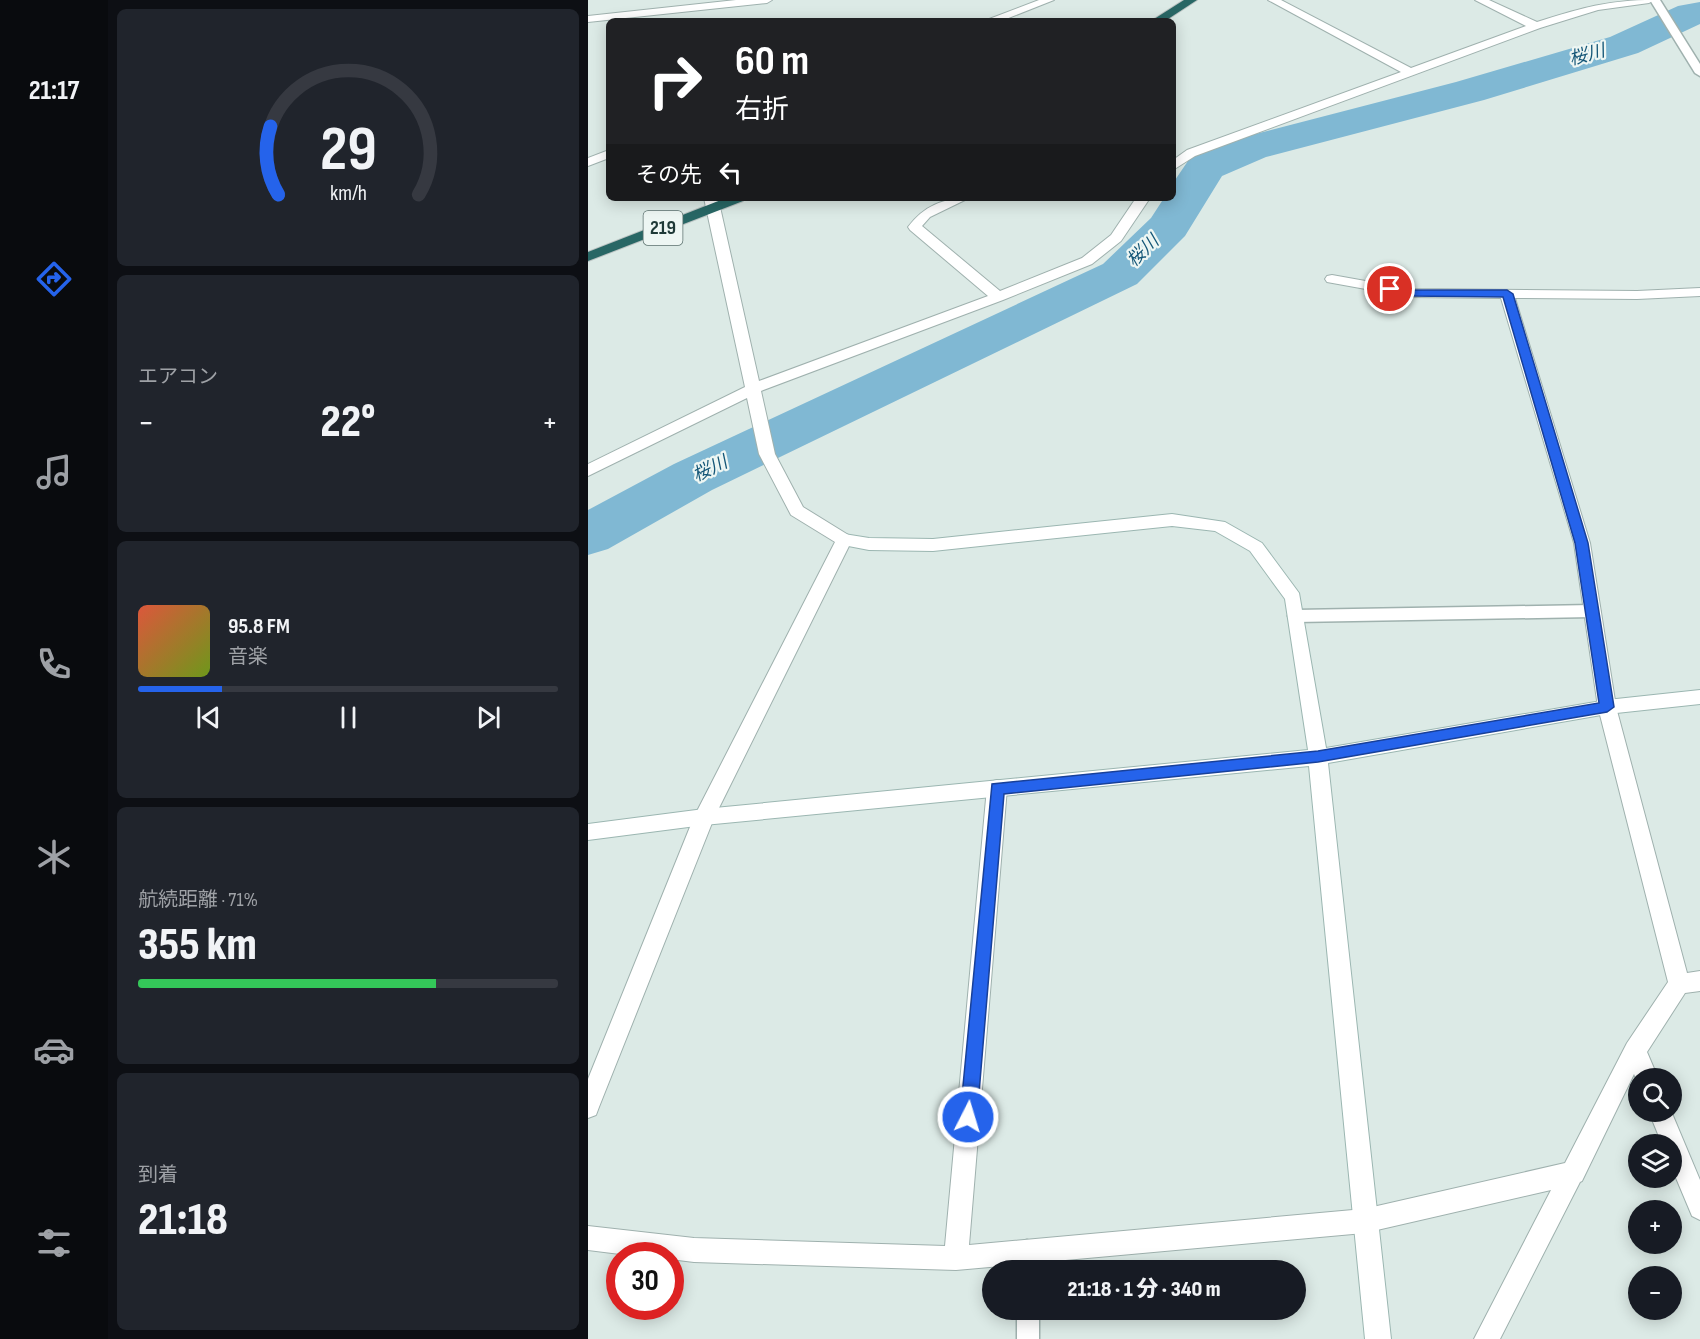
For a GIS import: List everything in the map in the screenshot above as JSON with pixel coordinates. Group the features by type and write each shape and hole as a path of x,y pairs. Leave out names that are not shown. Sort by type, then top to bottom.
{"highway":[{"path":"1163,18 1192,0"},
{"name":"219","path":"588,257 713,203"}],"street":[{"path":"588,19 709,3 767,0"},
{"path":"998,18 1049,0"},
{"path":"1273,0 1412,73"},
{"path":"1480,0 1536,26"},
{"path":"1176,164 1191,153 1536,26 1597,7 1649,0"},
{"path":"704,18 709,3"},
{"path":"588,162 606,155"},
{"path":"955,201 925,214 915,227 998,297"},
{"path":"588,471 753,393 1087,261 1116,238 1141,201"},
{"path":"713,203 767,454 797,511 844,540 869,544 933,545 1172,520 1220,526 1256,547 1293,598 1318,757 1364,1221 1378,1339"},
{"path":"1332,279 1410,293 1637,295 1700,292"},
{"path":"1487,1339 1635,1050 1689,982 1607,707 1582,543 1507,294"},
{"path":"588,1107 704,817 844,540"},
{"path":"588,832 704,817 1318,757 1607,707 1700,697"},
{"path":"956,1258 998,788"},
{"path":"1635,1050 1643,1068"},
{"path":"1664,1122 1700,1208"},
{"path":"1036,1260 1364,1221 1574,1173"},
{"path":"588,1238 694,1250 1004,1260"}],"lane":[{"path":"1658,4 1700,73"},
{"path":"1296,616 1592,611"},
{"path":"1028,1320 1028,1339"}],"waterway":[{"name":"桜川","path":"588,535 693,477 1120,274 1169,226 1205,167 1251,148 1470,91 1624,45 1691,14 1700,13"}],"route":[{"path":"968,1117 998,788 1318,757 1607,707 1582,543 1507,294 1410,293 1390,289"}]}
